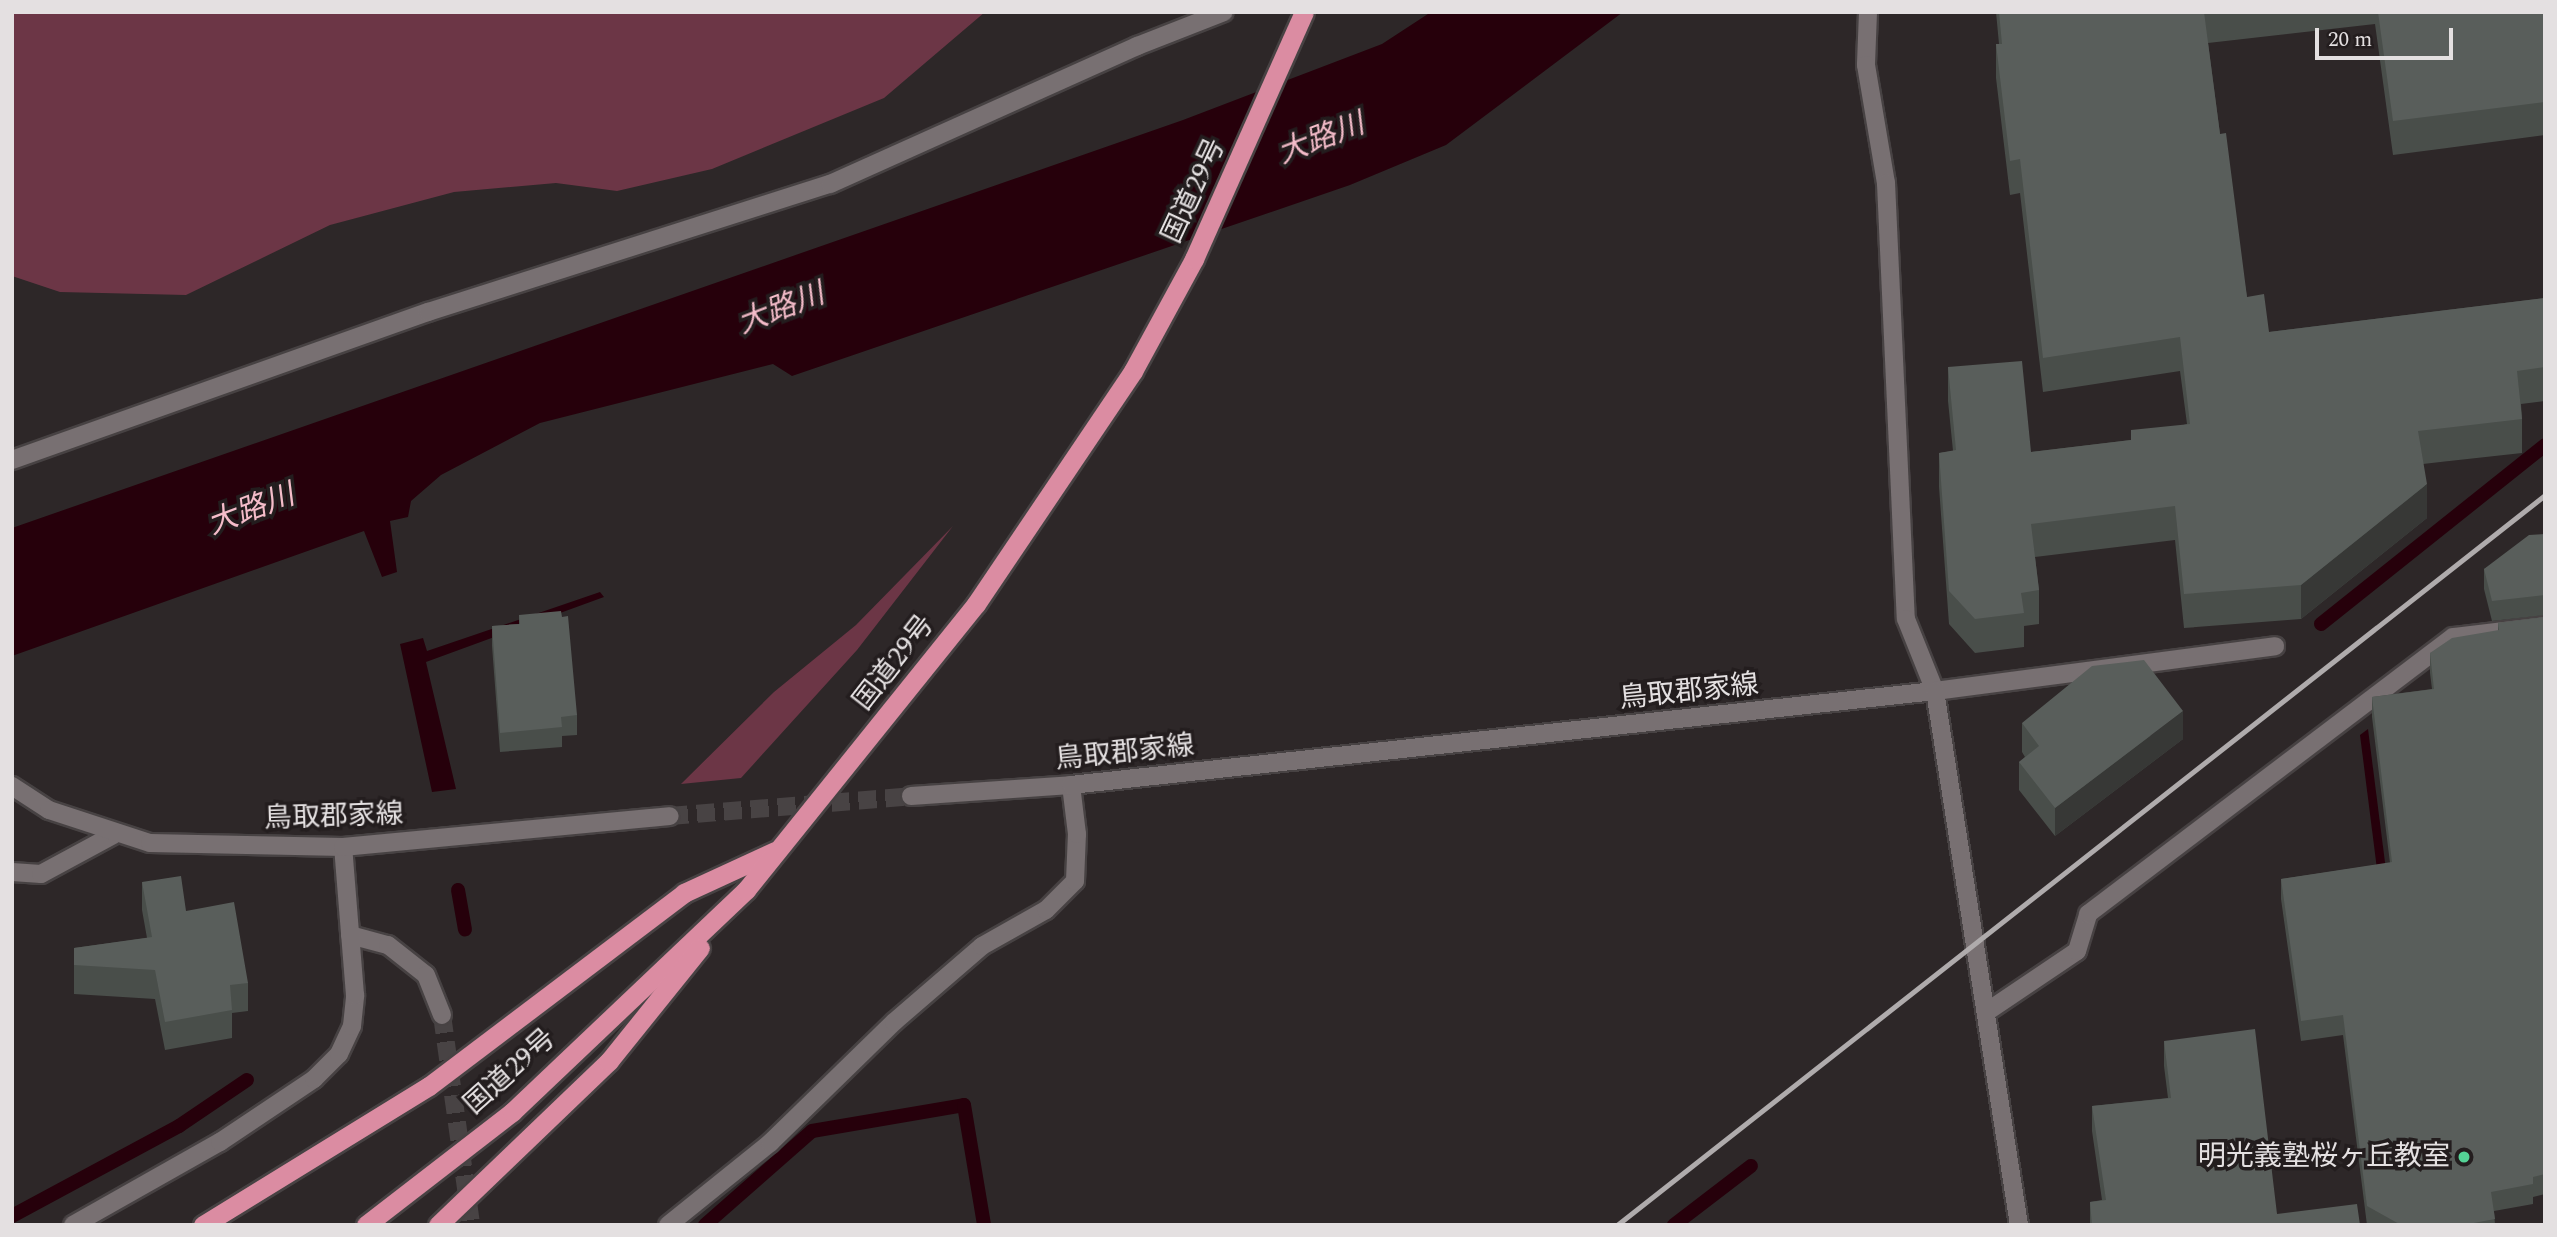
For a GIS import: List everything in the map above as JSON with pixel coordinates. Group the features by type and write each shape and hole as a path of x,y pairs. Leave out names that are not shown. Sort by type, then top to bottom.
{"highway":[{"name":"国道29号","path":"366,1225 512,1112 746,890 976,604 1133,371 1194,259 1304,12"},
{"path":"203,1225 429,1086 684,892 780,849"},
{"path":"438,1225 609,1061 746,890"}],"street":[{"path":"12,460 428,312 830,184 1137,46 1224,12"},
{"path":"1868,12 1866,65 1886,183 1906,619 1935,691 1988,1011 2019,1225"},
{"path":"1988,1011 2077,951 2088,914 2453,636 2545,626"},
{"name":"鳥取郡家線","path":"911,796 1071,785 1935,691 2275,646"},
{"path":"668,1225 770,1143 894,1022 982,946 1046,910 1075,881 1077,834 1071,785"},
{"name":"鳥取郡家線","path":"12,786 49,810 113,835 150,844 343,847 670,816"},
{"path":"12,872 41,874 113,835"},
{"path":"73,1225 220,1142 314,1079 339,1054 352,1026 355,995 343,847"},
{"path":"350,935 388,945 426,975 442,1015"}],"shaded area":[{"path":"12,12 985,12 884,98 712,169 617,191 556,183 454,192 330,225 186,295 60,292 12,276"},
{"path":"953,526 857,650 741,778 681,784 774,692 856,625"}],"water":[{"name":"大路川","path":"1431,12 1623,12 1446,145 1350,185 792,376 773,364 540,423 441,475 411,501 408,517 390,521 397,572 382,577 364,531 12,656 12,528 1183,120 1382,44"},
{"path":"600,592 604,597 426,662 456,789 432,792 400,644 423,638 427,651"},
{"path":"2368,729 2407,1035 2398,1035 2360,735"}],"building":[{"path":"1999,12 2204,12 2220,134 2226,133 2247,297 2264,294 2269,332 2545,298 2545,367 2517,371 2522,419 2418,431 2427,484 2301,585 2184,594 2175,506 2031,524 2039,590 2021,593 2024,613 1975,619 1949,591 1939,453 1956,450 1948,367 2022,361 2031,452 2131,440 2131,430 2190,424 2180,337 2043,358 2020,159 2010,161 1996,44 2002,44"},
{"path":"2378,12 2545,12 2545,102 2393,121"},
{"path":"2545,534 2545,595 2492,601 2484,569 2529,535"},
{"path":"561,611 562,617 568,616 577,715 561,717 562,727 500,733 492,626 520,624 519,615"},
{"path":"2545,617 2545,1174 2533,1177 2533,1184 2491,1192 2495,1219 2463,1225 2401,1225 2367,1206 2343,1015 2301,1021 2281,879 2392,862 2372,697 2434,689 2430,653 2452,638 2499,630 2498,623"},
{"path":"2144,660 2183,711 2055,808 2019,762 2039,746 2022,723 2092,666"},
{"path":"181,876 186,911 234,902 248,983 230,985 232,1010 165,1022 155,970 74,965 74,948 152,937 142,882"},
{"path":"2255,1029 2277,1214 2357,1204 2360,1225 2092,1225 2090,1202 2106,1200 2092,1106 2171,1098 2164,1041"}],"waterway":[{"path":"2321,624 2545,445"},
{"path":"458,890 465,929"},
{"path":"12,1216 179,1126 247,1080"},
{"path":"705,1225 812,1131 964,1105 984,1225"},
{"path":"1674,1225 1751,1166"}],"tunnel":[{"path":"670,816 911,796"},
{"path":"442,1015 471,1225"}],"railway":[{"path":"1617,1225 2545,495"}],"place":[{"name":"明光義塾桜ヶ丘教室","path":"2464,1157"}]}
